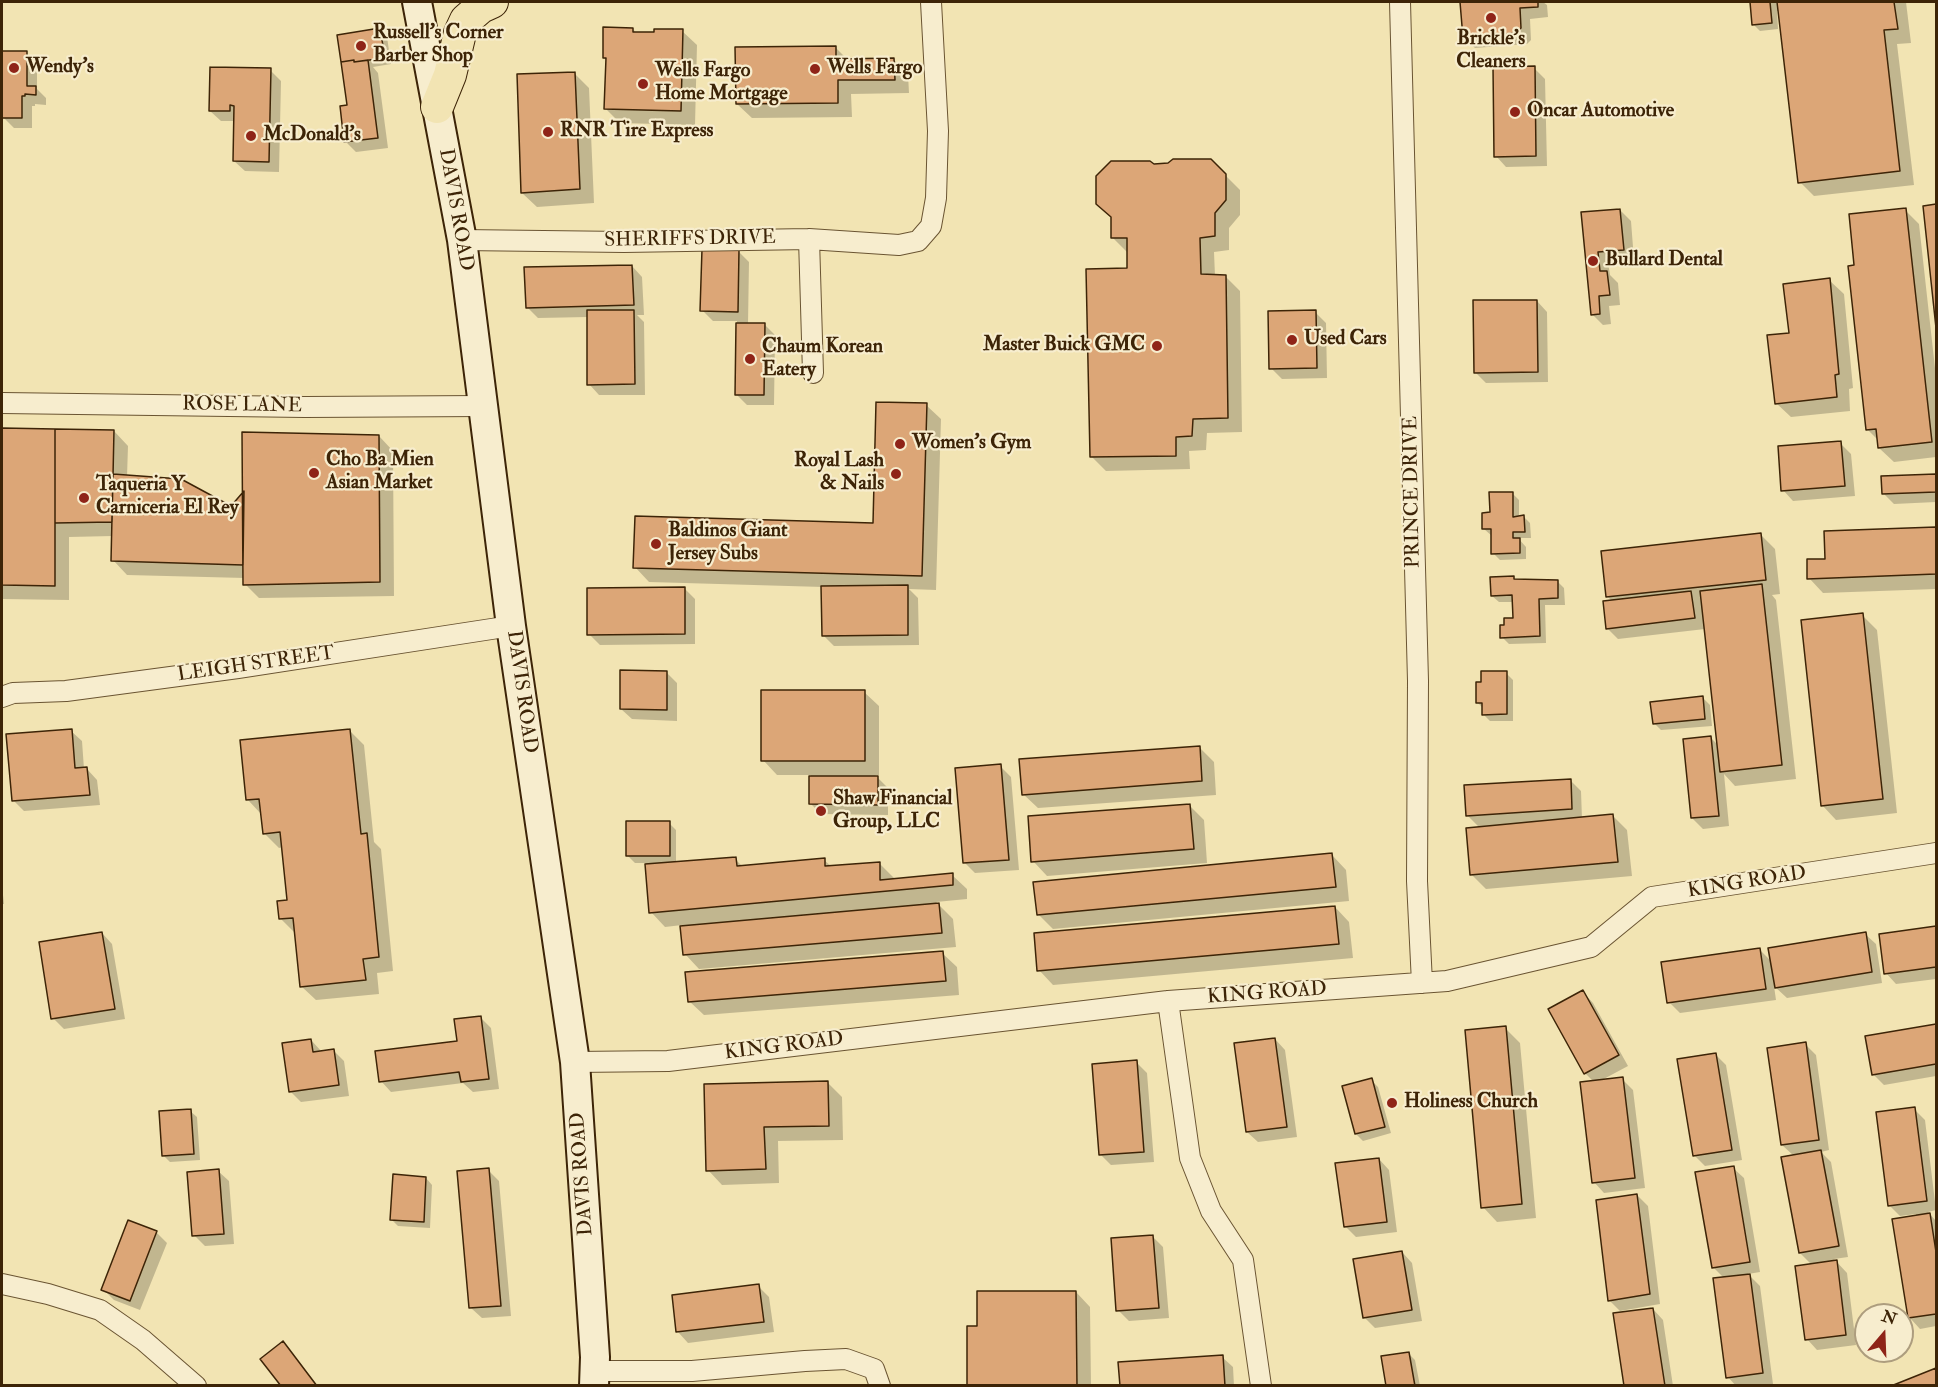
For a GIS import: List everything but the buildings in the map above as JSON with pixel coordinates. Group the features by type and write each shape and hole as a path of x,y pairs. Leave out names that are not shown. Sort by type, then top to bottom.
{"main road":[{"name":"DAVIS ROAD","path":"417,2 462,240 511,626 575,1062 594,1378"},
{"path":"437,107 450,75 454,52 466,20 481,7 492,2"}],"street":[{"name":"SHERIFFS DRIVE","path":"462,240 624,242 809,239 898,245 918,241 931,226 936,198 938,131 931,2"},
{"name":"PRINCE DRIVE","path":"1400,2 1418,681 1417,881 1422,983"},
{"path":"809,239 813,373"},
{"name":"ROSE LANE","path":"2,403 305,407 483,406"},
{"name":"LEIGH STREET","path":"2,697 13,693 66,691 238,668 511,626"},
{"name":"KING ROAD","path":"575,1062 668,1061 1168,1001 1447,981 1591,947 1652,897 1936,853"},
{"path":"1168,1001 1190,1158 1211,1211 1243,1260 1261,1386"},
{"path":"2,1284 48,1294 100,1310 143,1340 196,1386"},
{"path":"594,1378 846,1359 874,1369 880,1386"}],"place":[{"name":"Brickle's Cleaners","path":"1491,18"},
{"name":"Russell's Corner Barber Shop","path":"361,46"},
{"name":"Wendy's","path":"14,68"},
{"name":"Wells Fargo","path":"815,69"},
{"name":"Wells Fargo Home Mortgage","path":"643,84"},
{"name":"Oncar Automotive","path":"1515,112"},
{"name":"RNR Tire Express","path":"548,132"},
{"name":"McDonald's","path":"251,136"},
{"name":"Bullard Dental","path":"1593,261"},
{"name":"Used Cars","path":"1292,340"},
{"name":"Master Buick GMC","path":"1157,346"},
{"name":"Chaum Korean Eatery","path":"750,359"},
{"name":"Women's Gym","path":"900,444"},
{"name":"Cho Ba Mien Asian Market","path":"314,473"},
{"name":"Royal Lash & Nails","path":"896,474"},
{"name":"Taqueria Y Carniceria El Rey","path":"84,498"},
{"name":"Baldinos Giant Jersey Subs","path":"656,544"},
{"name":"Shaw Financial Group, LLC","path":"821,811"},
{"name":"Holiness Church","path":"1392,1103"}]}
